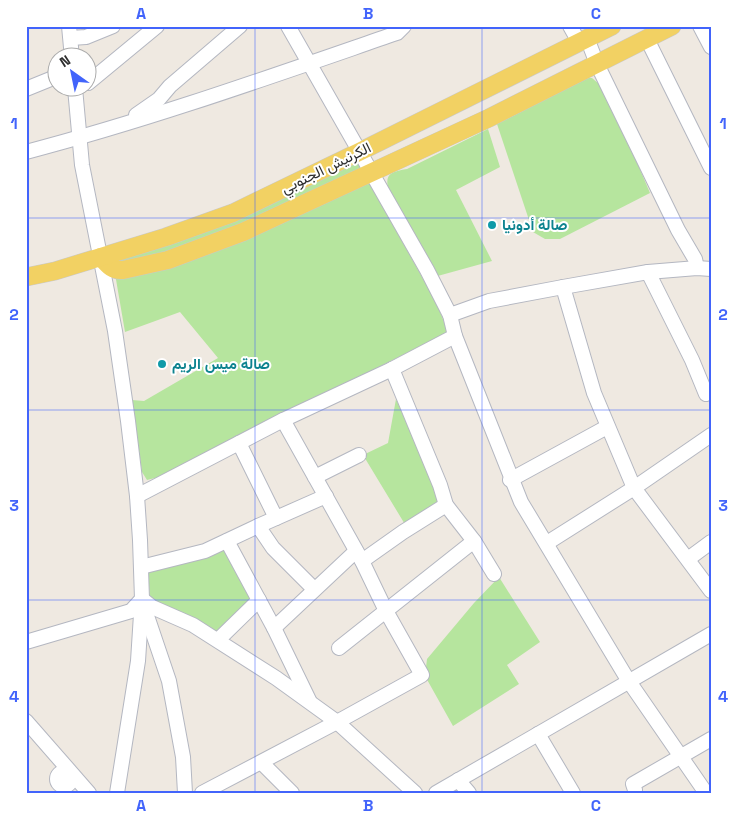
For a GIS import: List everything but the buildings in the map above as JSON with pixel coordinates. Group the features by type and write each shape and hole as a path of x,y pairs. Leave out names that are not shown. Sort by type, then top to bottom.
{"main road":[{"name":"الكرنيش الجنوبي","path":"26,277 166,237 233,213 612,26"},
{"path":"101,257 111,268 117,271 168,260 243,232 489,118 672,26"}],"street":[{"path":"71,48 70,32 86,37 113,26"},
{"path":"98,76 157,26"},
{"path":"123,124 159,99 170,86 240,26"},
{"path":"288,26 427,270 450,315 455,336 520,502 547,543 628,680 706,793"},
{"path":"26,152 80,138 308,64 397,33 404,26"},
{"path":"570,26 583,40 597,64 678,230 695,259 704,268"},
{"path":"700,26 711,47"},
{"path":"647,39 711,168"},
{"path":"26,89 48,80"},
{"path":"78,98 82,165 115,331 137,496 142,566 138,661 117,793"},
{"path":"450,315 489,301 563,287 648,272 704,268"},
{"path":"648,272 706,394"},
{"path":"563,287 594,393 634,488 711,591"},
{"path":"137,496 283,420 392,369 455,336"},
{"path":"392,369 440,485 446,505 474,542 494,574"},
{"path":"202,793 262,763 422,675 386,611 359,556 283,420"},
{"path":"510,480 607,427"},
{"path":"547,543 634,488 711,435"},
{"path":"239,443 276,518"},
{"path":"315,477 359,455"},
{"path":"142,566 204,551 326,496"},
{"path":"274,628 314,589 359,556 403,532 446,505"},
{"path":"258,526 273,548 314,589"},
{"path":"227,541 274,628 311,704"},
{"path":"339,648 474,542"},
{"path":"688,559 711,542"},
{"path":"142,599 152,607 193,625 276,678 337,722 415,793"},
{"path":"26,642 131,611 142,599"},
{"path":"142,599 169,681 183,756 185,793"},
{"path":"218,640 259,600"},
{"path":"436,793 628,680 711,634"},
{"path":"26,721 71,775 89,793"},
{"path":"538,734 574,793"},
{"path":"635,790 633,784 711,739"},
{"path":"262,763 292,793"},
{"path":"458,780 469,793"}],"green space":[{"path":"587,78 592,78 599,84 625,134 650,193 560,239 545,239 533,232 497,124"},
{"path":"488,129 500,167 456,190 492,261 434,277 389,192 388,178 396,171 407,169"},
{"path":"357,160 437,304 448,332 163,476 147,480 142,472 132,400 144,401 218,358 180,312 125,332 113,262 173,244 238,220"},
{"path":"396,399 439,498 439,502 406,526 363,455 388,443"},
{"path":"220,549 225,550 255,601 220,635 150,599 148,570"},
{"path":"499,577 540,642 507,665 519,684 453,726 425,676 427,659 474,603"}],"place":[{"name":"صالة أدونيا","path":"492,225"},
{"name":"صالة ميس الريم","path":"162,364"}]}
